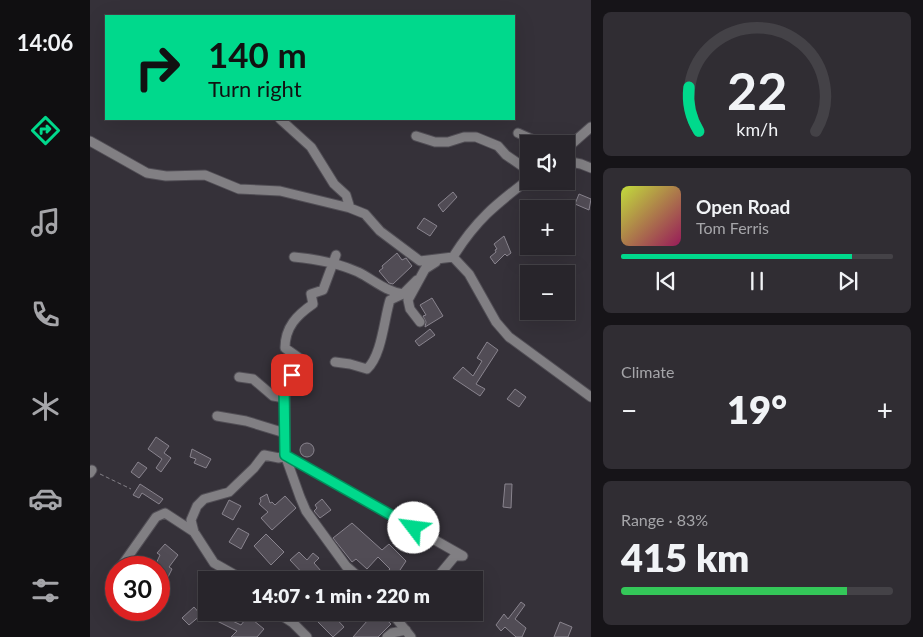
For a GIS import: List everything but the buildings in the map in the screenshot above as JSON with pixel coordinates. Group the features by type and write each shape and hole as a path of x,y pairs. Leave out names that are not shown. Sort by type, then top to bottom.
{"street":[{"path":"281,120 311,147 334,184 346,195 350,208"},
{"path":"575,141 590,127"},
{"path":"518,133 523,135"},
{"path":"416,136 435,142 448,142 464,137 476,137 498,146 506,155 520,165"},
{"path":"90,141 147,173 166,176 205,175 239,189 280,191 350,208 365,214 380,231 420,261 439,260 453,256 490,209 520,186"},
{"path":"575,163 590,168"},
{"path":"453,256 469,274 496,322 509,337 590,396"},
{"path":"294,257 335,259 393,292 403,294"},
{"path":"335,259 323,290 311,294 313,304 296,318 286,334 285,348 305,362 305,364 288,378 284,384 285,455 306,511 346,566 352,571"},
{"path":"420,322 410,309 408,300 424,269 439,260"},
{"path":"335,362 367,369 372,364 387,323 387,311 390,300 403,294 417,280"},
{"path":"238,376 253,379 273,396 285,398"},
{"path":"218,416 246,421 285,433"},
{"path":"228,571 214,563 194,532 191,520 192,514 204,499 230,492 264,455 279,458 285,455"},
{"path":"285,455 463,556 454,556 442,571"},
{"path":"128,556 156,517 165,513 194,532"},
{"path":"290,621 307,637"},
{"path":"398,621 408,634"},
{"path":"387,637 392,633 408,634"}],"path":[{"path":"91,471 131,489"}],"route":[{"path":"292,375 284,384 285,455 414,528"}]}
